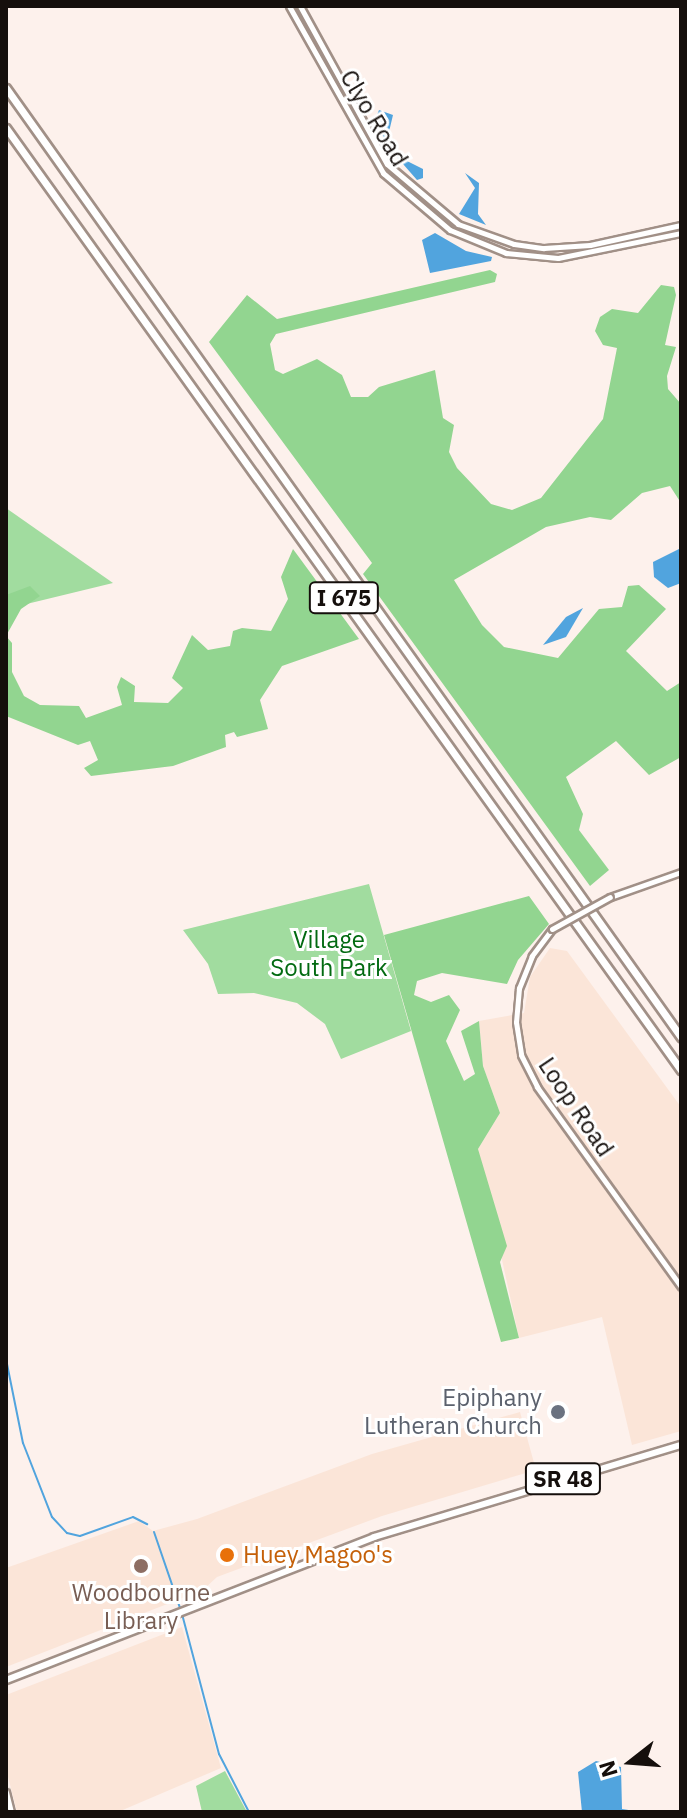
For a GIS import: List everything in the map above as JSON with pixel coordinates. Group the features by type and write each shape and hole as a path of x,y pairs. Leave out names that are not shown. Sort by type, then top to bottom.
{"highway":[{"name":"I 675","path":"6,88 681,1035"},
{"name":"I 675","path":"6,128 681,1070"}],"main road":[{"name":"SR 48","path":"6,1680 374,1537 681,1445"}],"street":[{"name":"Clyo Road","path":"289,6 383,173 450,230 506,253 558,258 681,233"},
{"name":"Clyo Road","path":"300,6 387,164 458,224 514,244 544,248 590,245 681,225"},
{"name":"Loop Road","path":"681,872 610,897 552,929 532,956 519,988 516,1022 521,1055 537,1087 681,1287"},
{"path":"6,1792 11,1812"}],"shaded area":[{"path":"550,948 567,951 681,1107 681,1431 632,1445 602,1317 519,1338 478,1149 500,1113 483,1066 479,1021 524,1013 530,977"},
{"path":"520,1412 536,1470 382,1516 217,1577 203,1590 6,1667 6,1568 139,1521 153,1531 197,1519 372,1454"},
{"path":"182,1627 221,1768 118,1812 17,1812 6,1769 6,1695"}],"green space":[{"path":"490,270 497,274 495,282 276,334 270,344 275,370 283,374 317,359 342,375 351,397 368,397 379,387 435,370 443,418 454,425 449,452 457,468 491,504 512,510 541,498 603,419 617,348 603,345 595,331 600,317 612,309 638,313 661,285 674,287 676,295 665,345 676,347 667,376 668,389 681,404 681,503 670,486 642,493 611,520 590,517 546,527 454,580 482,625 504,647 558,658 599,609 622,607 628,586 639,585 666,609 626,651 667,691 681,682 681,757 649,775 616,741 566,777 583,814 579,830 609,870 590,886 363,574 372,563 209,342 247,295 277,319"},
{"path":"6,508 113,583 6,609"},
{"path":"293,549 359,639 282,666 260,700 268,729 237,737 234,732 225,735 226,747 173,766 91,776 84,768 98,760 90,741 78,745 6,716 6,636 12,643 12,672 24,696 40,705 79,706 86,718 122,705 117,687 121,677 135,686 134,702 168,703 183,688 172,678 192,635 208,650 230,646 233,631 242,628 271,631 288,599 281,577"},
{"path":"30,586 40,596 21,609 6,636 6,595"},
{"name":"Village South Park","path":"369,884 411,1031 341,1059 325,1024 297,1003 254,993 218,994 208,964 183,930"},
{"path":"529,896 549,924 518,960 507,984 442,973 417,981 414,995 431,1002 449,995 460,1010 446,1041 464,1081 475,1074 461,1031 479,1021 483,1066 500,1113 478,1149 507,1246 500,1262 519,1338 501,1342 384,935"},
{"path":"225,1771 247,1812 202,1812 196,1786"}],"water":[{"path":"379,110 393,115 388,136 401,158 423,169 423,178 417,180 389,148 375,120"},
{"path":"465,173 479,183 478,214 486,225 459,214 475,188"},
{"path":"435,233 466,251 492,257 491,261 430,273 422,240"},
{"path":"681,548 681,583 668,588 654,577 653,562"},
{"path":"583,608 566,637 543,645 566,617"},
{"path":"596,1761 621,1767 622,1809 642,1812 582,1812 578,1772"}],"waterway":[{"path":"6,1359 23,1443 52,1517 67,1533 80,1536 133,1517 147,1524"},
{"path":"154,1532 180,1608"},
{"path":"182,1614 219,1754 249,1812"}],"place":[{"name":"Epiphany Lutheran Church","path":"558,1412"},
{"name":"Huey Magoo's","path":"227,1555"},
{"name":"Woodbourne Library","path":"141,1566"}]}
